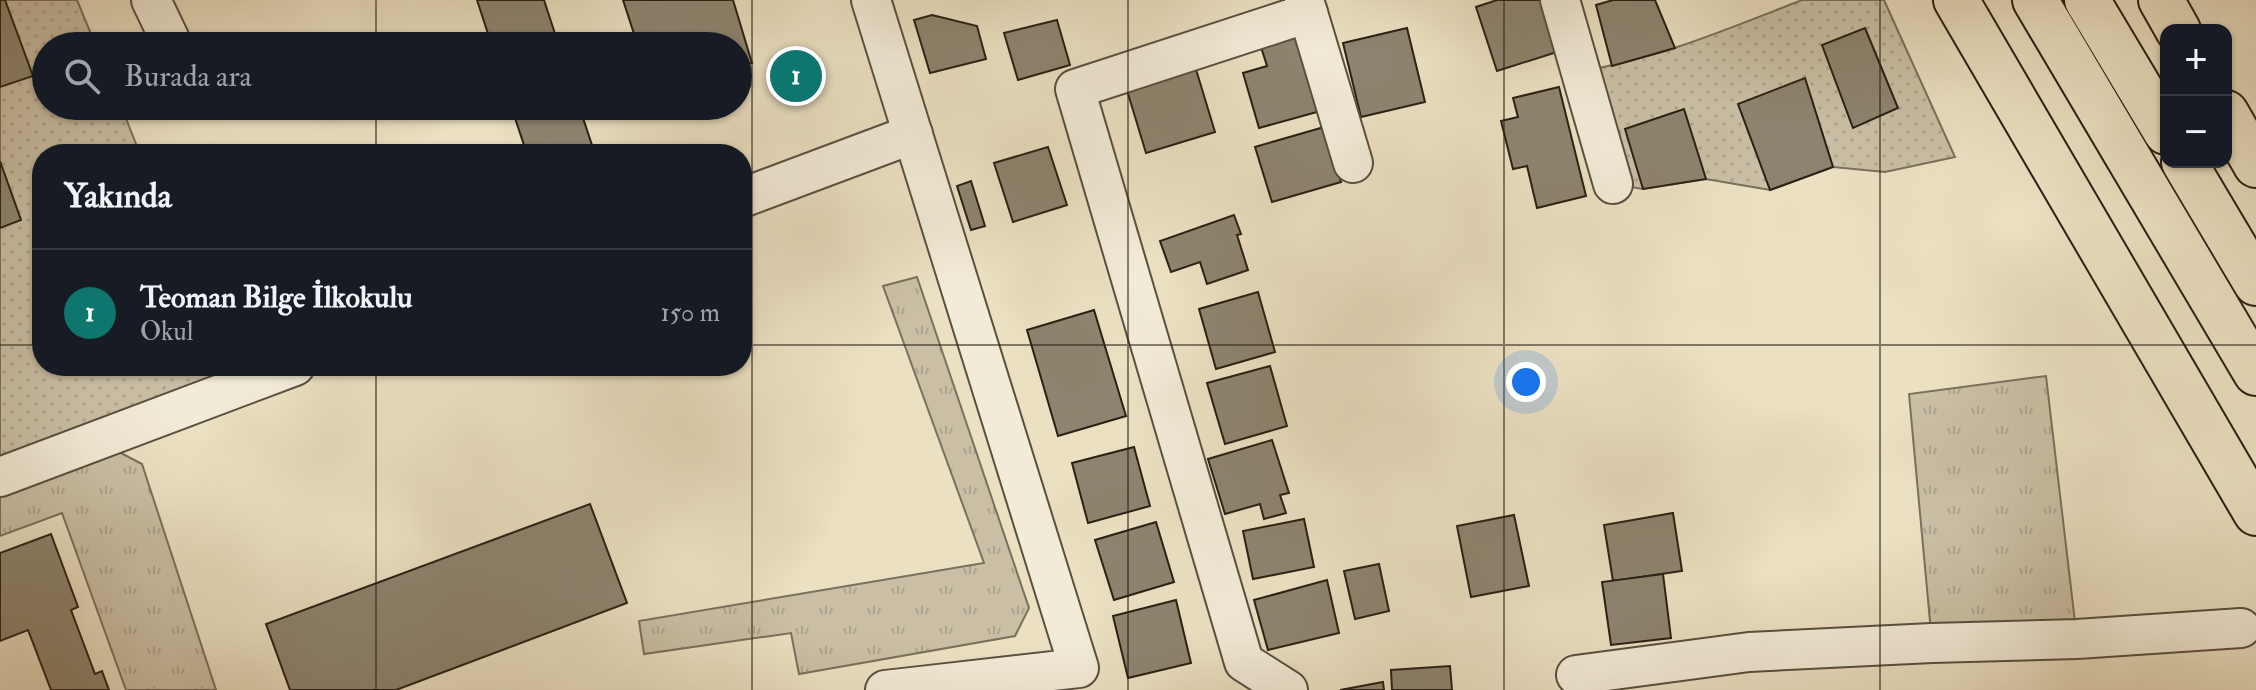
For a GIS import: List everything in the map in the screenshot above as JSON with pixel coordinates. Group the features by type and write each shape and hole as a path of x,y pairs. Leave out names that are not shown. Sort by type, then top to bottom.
{"main road":[{"path":"1956,0 2256,513"},
{"path":"2035,0 2256,373"},
{"path":"2087,0 2160,122"},
{"path":"2161,0 2175,24"},
{"path":"2232,123 2256,165"},
{"path":"2188,168 2256,283"}],"street":[{"path":"151,0 166,32"},
{"path":"1560,0 1613,184"},
{"path":"880,2 913,134 1079,668 885,690"},
{"path":"1288,690 1244,662 1075,89 1306,6 1353,163"},
{"path":"752,194 913,134"},
{"path":"0,477 268,376"},
{"path":"1576,675 1749,652 2077,639 2241,628"}],"green space":[{"path":"0,0 77,0 90,32 32,32 32,120 127,120 136,144 32,144 32,376 232,376 237,388 0,478"},
{"path":"1802,0 1884,0 1955,157 1885,172 1833,167 1770,190 1706,179 1643,189 1613,184 1581,71 1666,51"},
{"path":"917,277 1029,608 1015,636 799,674 791,633 644,654 639,621 984,563 883,286"},
{"path":"2046,376 2077,639 1932,643 1909,394"},
{"path":"96,440 142,464 216,690 126,690 62,513 0,536 0,477"}],"building":[{"path":"0,0 5,0 32,76 0,87"},
{"path":"477,0 544,0 554,32 487,32"},
{"path":"623,0 733,0 743,32 633,32"},
{"path":"1497,0 1544,0 1560,51 1497,71 1476,7"},
{"path":"1613,0 1655,0 1675,48 1612,66 1596,5"},
{"path":"932,15 977,26 986,59 930,73 914,20"},
{"path":"1057,20 1070,65 1018,80 1004,33"},
{"path":"1407,28 1425,102 1361,117 1343,43"},
{"path":"1865,28 1898,108 1853,128 1822,45"},
{"path":"1303,35 1324,110 1259,128 1243,73 1267,66 1261,47"},
{"path":"1195,66 1215,132 1146,153 1126,87"},
{"path":"1805,78 1833,167 1770,190 1738,104"},
{"path":"1559,87 1586,196 1537,208 1527,166 1513,169 1501,121 1518,117 1513,98"},
{"path":"1684,109 1706,179 1643,189 1625,129"},
{"path":"516,120 584,120 592,144 524,144"},
{"path":"1324,127 1341,182 1272,202 1255,147"},
{"path":"1048,147 1067,205 1013,222 994,163"},
{"path":"0,161 21,220 0,228"},
{"path":"971,181 985,226 971,230 957,186"},
{"path":"1234,215 1248,270 1207,284 1200,262 1171,272 1160,241"},
{"path":"1258,292 1275,352 1216,369 1199,309"},
{"path":"1094,310 1126,416 1058,436 1027,330"},
{"path":"1270,366 1287,426 1225,444 1207,383"},
{"path":"1272,440 1289,493 1280,495 1286,513 1264,519 1260,504 1225,514 1208,459"},
{"path":"1134,447 1150,506 1088,523 1072,463"},
{"path":"590,504 627,603 396,690 290,690 266,624"},
{"path":"1673,513 1682,571 1613,581 1604,525"},
{"path":"1514,515 1529,586 1471,597 1457,526"},
{"path":"1304,519 1314,567 1253,579 1243,531"},
{"path":"1156,522 1174,582 1114,600 1095,540"},
{"path":"51,534 78,607 71,610 95,674 102,671 109,690 51,690 28,630 0,641 0,553"},
{"path":"1379,564 1389,611 1355,619 1344,571"},
{"path":"1663,574 1671,638 1611,645 1602,582"},
{"path":"1327,580 1339,633 1268,650 1254,600"},
{"path":"1176,600 1191,663 1128,678 1113,616"},
{"path":"1450,666 1452,690 1392,690 1391,670"},
{"path":"1383,682 1384,690 1340,690"}],"place":[{"name":"Teoman Bilge İlkokulu","path":"796,76"}]}
